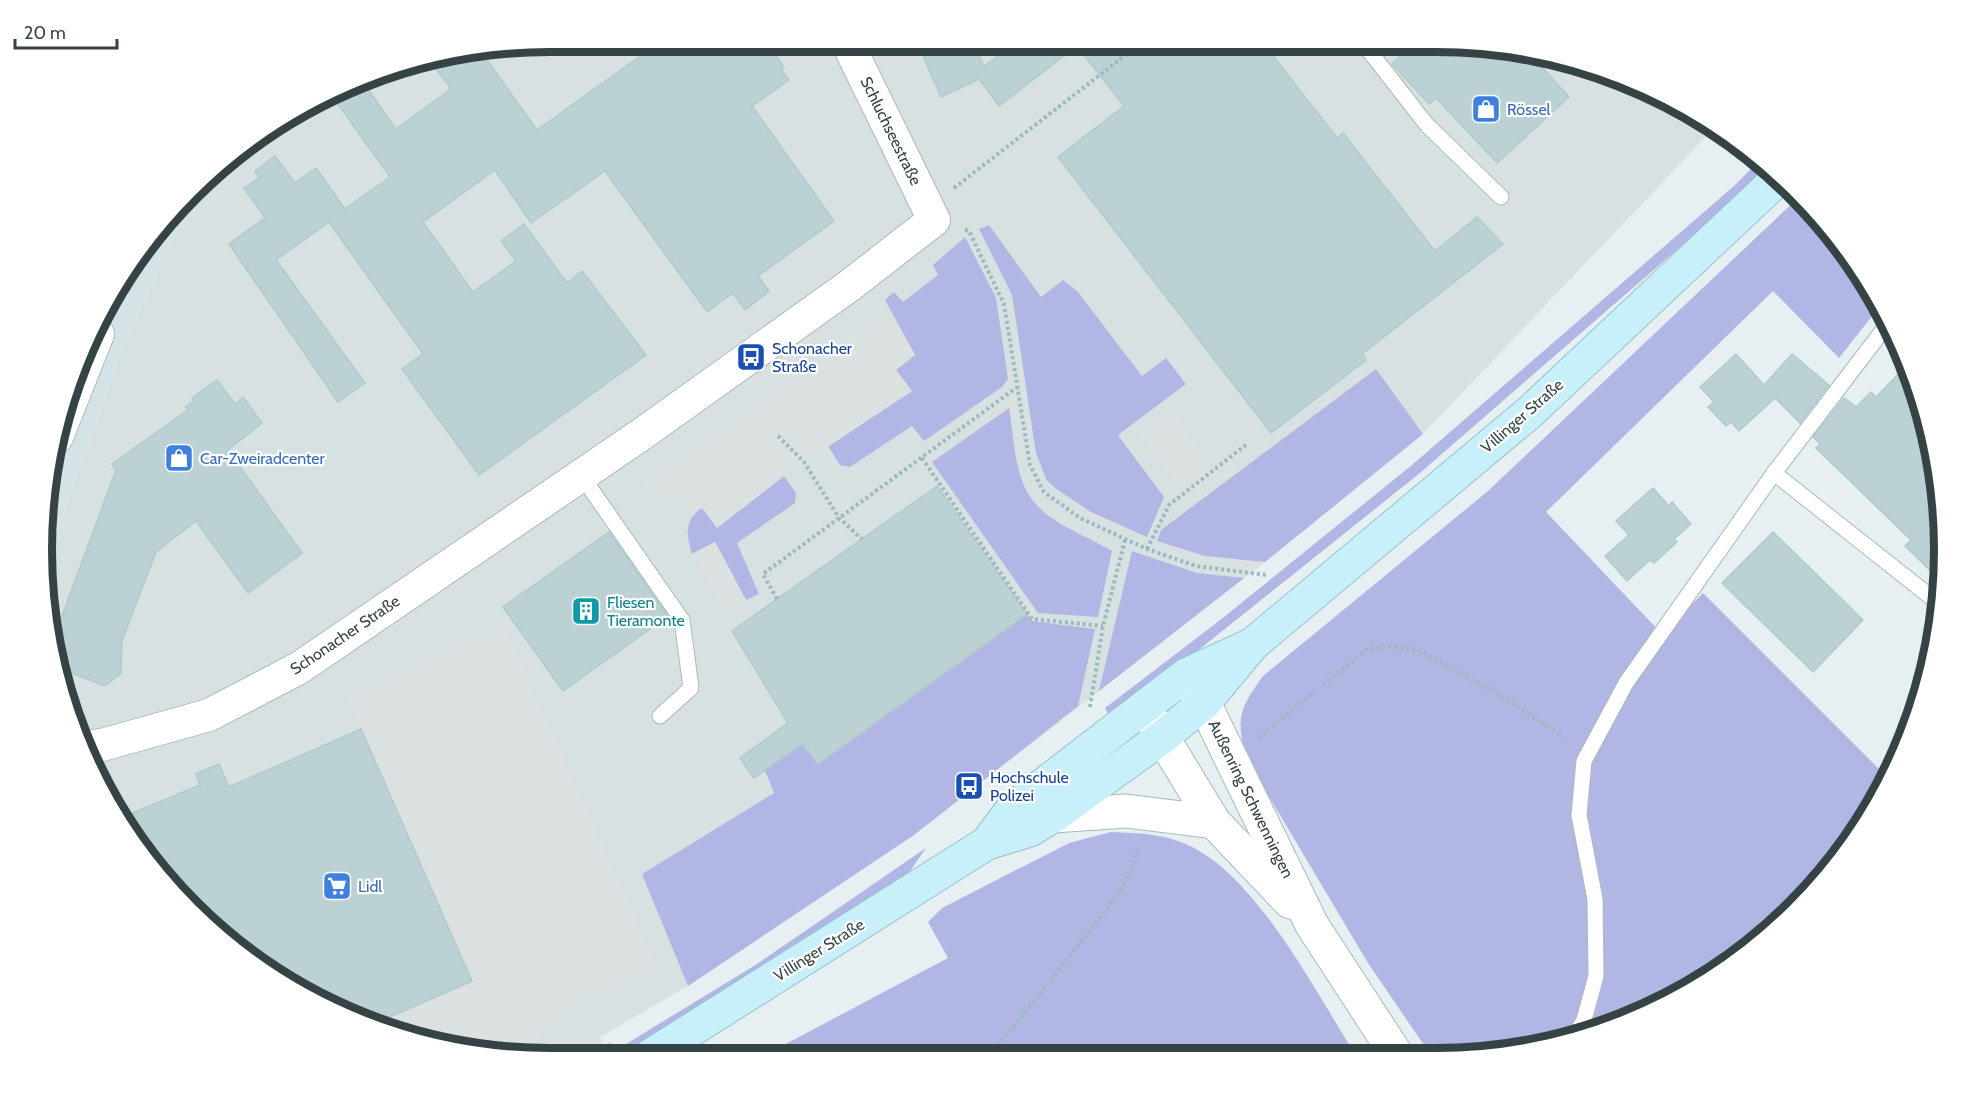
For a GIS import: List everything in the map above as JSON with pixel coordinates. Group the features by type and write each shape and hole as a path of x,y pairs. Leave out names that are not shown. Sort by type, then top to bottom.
{"main road":[{"name":"Villinger Straße","path":"663,1048 987,843 1030,831 1164,736 1204,703 1253,644 1530,412 1773,183"},
{"name":"Villinger Straße","path":"987,843 1013,808 1186,675 1253,644"}],"street":[{"name":"Schluchseestraße","path":"852,52 932,214"},
{"name":"Schonacher Straße","path":"93,746 209,715 299,668 581,475 849,286 932,214"},
{"name":"Außenring Schwenningen","path":"1186,675 1204,703 1312,925 1392,1048"},
{"name":"Außenring Schwenningen","path":"1144,707 1164,736 1214,822 1312,925"},
{"path":"1053,816 1126,812 1214,822"}],"lane":[{"path":"1370,52 1427,125 1501,197"},
{"path":"1580,1026 1596,976 1595,899 1579,815 1584,761 1626,683 1774,473 1883,330"},
{"path":"1774,473 1932,598"},
{"path":"581,475 682,620 691,688 660,716"}],"path":[{"path":"1130,52 932,214 969,231 1005,304 1016,388 1030,465 1044,492 1080,518 1147,549 1196,566 1266,575"},
{"path":"777,600 763,574 1016,388"},
{"path":"778,436 804,462 839,518 862,539"},
{"path":"1147,549 1169,505 1247,444"},
{"path":"922,458 1032,619 1103,626"},
{"path":"1089,713 1103,626 1125,540"},
{"path":"1253,742 1366,650 1388,646 1420,651 1490,690 1559,734 1584,761"},
{"path":"997,1048 1107,909 1130,874 1140,843"},
{"path":"604,1048 611,1044"}],"shaded area":[{"path":"550,52 1437,52 1470,54 1534,62 1597,79 1657,104 1709,133 1423,434 1265,562 914,835 688,986 600,1037 605,1048 517,1046 453,1038 390,1021 330,996 274,964 222,924 176,878 136,826 119,799 90,740 69,679 57,615 52,550 124,344 186,211 247,155 301,119 360,90 421,69 485,57"},
{"path":"1754,166 1762,173 1741,194 1420,473 1111,720 1105,708 1219,621 1412,465 1734,186"},
{"path":"1793,203 1832,247 1874,313 1839,358 1773,291 1546,512 1662,634 1703,593 1882,772 1868,799 1832,853 1789,902 1740,945 1686,981 1627,1010 1566,1031 1502,1043 1426,1048 1368,963 1246,758 1241,733 1242,714 1244,706 1263,676 1488,491"},
{"path":"186,211 124,344 52,544 62,453 69,421 90,360 119,301 136,274 155,247"},
{"path":"989,225 1041,297 1063,280 1078,292 1142,376 1166,358 1186,384 1118,435 1164,497 1147,537 1091,512 1055,488 1046,479 1036,453 1012,295 979,229"},
{"path":"965,237 996,298 1008,379 1002,387 924,441 912,426 850,467 840,465 828,446 912,391 896,370 915,355 885,300 894,292 903,302 938,275 933,265"},
{"path":"889,309 915,355 896,370 912,391 784,476 717,528 702,508 693,514 639,485"},
{"path":"1376,369 1423,434 1265,562 1205,556 1157,541 1161,530"},
{"path":"1009,408 1015,454 1021,478 1031,498 1047,515 1112,551 1098,617 1038,613 932,462"},
{"path":"1171,410 1218,473 1186,497 1139,434"},
{"path":"784,476 796,493 795,503 737,543 759,594 746,600 715,542 692,554 688,540 689,523 702,507 717,528"},
{"path":"715,542 746,600 723,611 692,554"},
{"path":"1132,551 1197,573 1244,578 1099,691"},
{"path":"1027,614 1032,621 1095,629 1078,706 914,835 688,986 642,874 774,793 757,751 802,744 818,764"},
{"path":"502,622 658,968 575,1007 527,1047 453,1038 421,1031 385,1019 471,981 347,695"},
{"path":"1111,832 1165,837 1196,849 1220,866 1243,887 1285,941 1351,1048 778,1048 948,958 928,922 942,908 1069,843"},
{"path":"926,848 908,874 696,1016 642,1048 620,1048 757,964"}],"building":[{"path":"646,52 774,52 784,67 781,69 789,80 752,106 834,221 758,276 769,291 745,310 733,293 707,312 605,171 531,223 495,170 423,222 473,292 516,261 501,241 524,224 567,283 582,271 646,355 479,475 402,369 423,354 329,222 276,260 365,383 338,402 229,244 265,218 244,188 259,178 255,171 275,156 295,183 316,168 345,209 390,177 336,101 360,90 367,87 396,129 451,89 434,66 485,57 537,130"},
{"path":"921,52 978,52 984,66 1003,52 1069,52 999,106 979,79 941,97"},
{"path":"1082,52 1270,52 1337,138 1343,133 1435,251 1477,217 1503,244 1362,354 1366,360 1271,433 1058,157 1124,106"},
{"path":"1405,52 1470,54 1534,62 1538,63 1569,97 1497,163 1436,98 1429,104 1392,64"},
{"path":"1736,354 1764,385 1792,354 1829,385 1800,423 1775,398 1739,431 1731,422 1726,426 1708,407 1714,402 1700,387"},
{"path":"1901,371 1918,421 1925,453 1933,517 1933,574 1905,546 1911,540 1816,448 1820,444 1813,437 1844,398 1856,407 1871,392 1876,397"},
{"path":"217,380 235,404 243,397 262,423 228,450 302,553 248,593 196,521 156,552 122,641 121,673 105,686 67,672 59,625 116,470 112,464 188,410 186,407 194,401 192,398"},
{"path":"937,486 1027,614 818,764 802,744 754,778 740,758 788,723 732,631"},
{"path":"1653,488 1669,506 1672,502 1691,524 1674,539 1677,542 1654,563 1650,560 1627,581 1605,556 1629,535 1616,521"},
{"name":"Fliesen Tieramonte","path":"609,532 668,616 563,691 503,607"},
{"path":"1773,532 1863,620 1813,672 1722,583"},
{"name":"Lidl","path":"361,729 472,981 385,1019 360,1010 301,981 247,945 198,902 176,878 155,853 129,814 200,785 196,774 219,764 229,787"}],"place":[{"name":"Rössel","path":"1486,109"},
{"name":"Schonacher Straße","path":"751,357"},
{"name":"Car-Zweiradcenter","path":"179,458"},
{"name":"Fliesen Tieramonte","path":"586,611"},
{"name":"Hochschule Polizei","path":"969,786"},
{"name":"Lidl","path":"337,886"}]}
